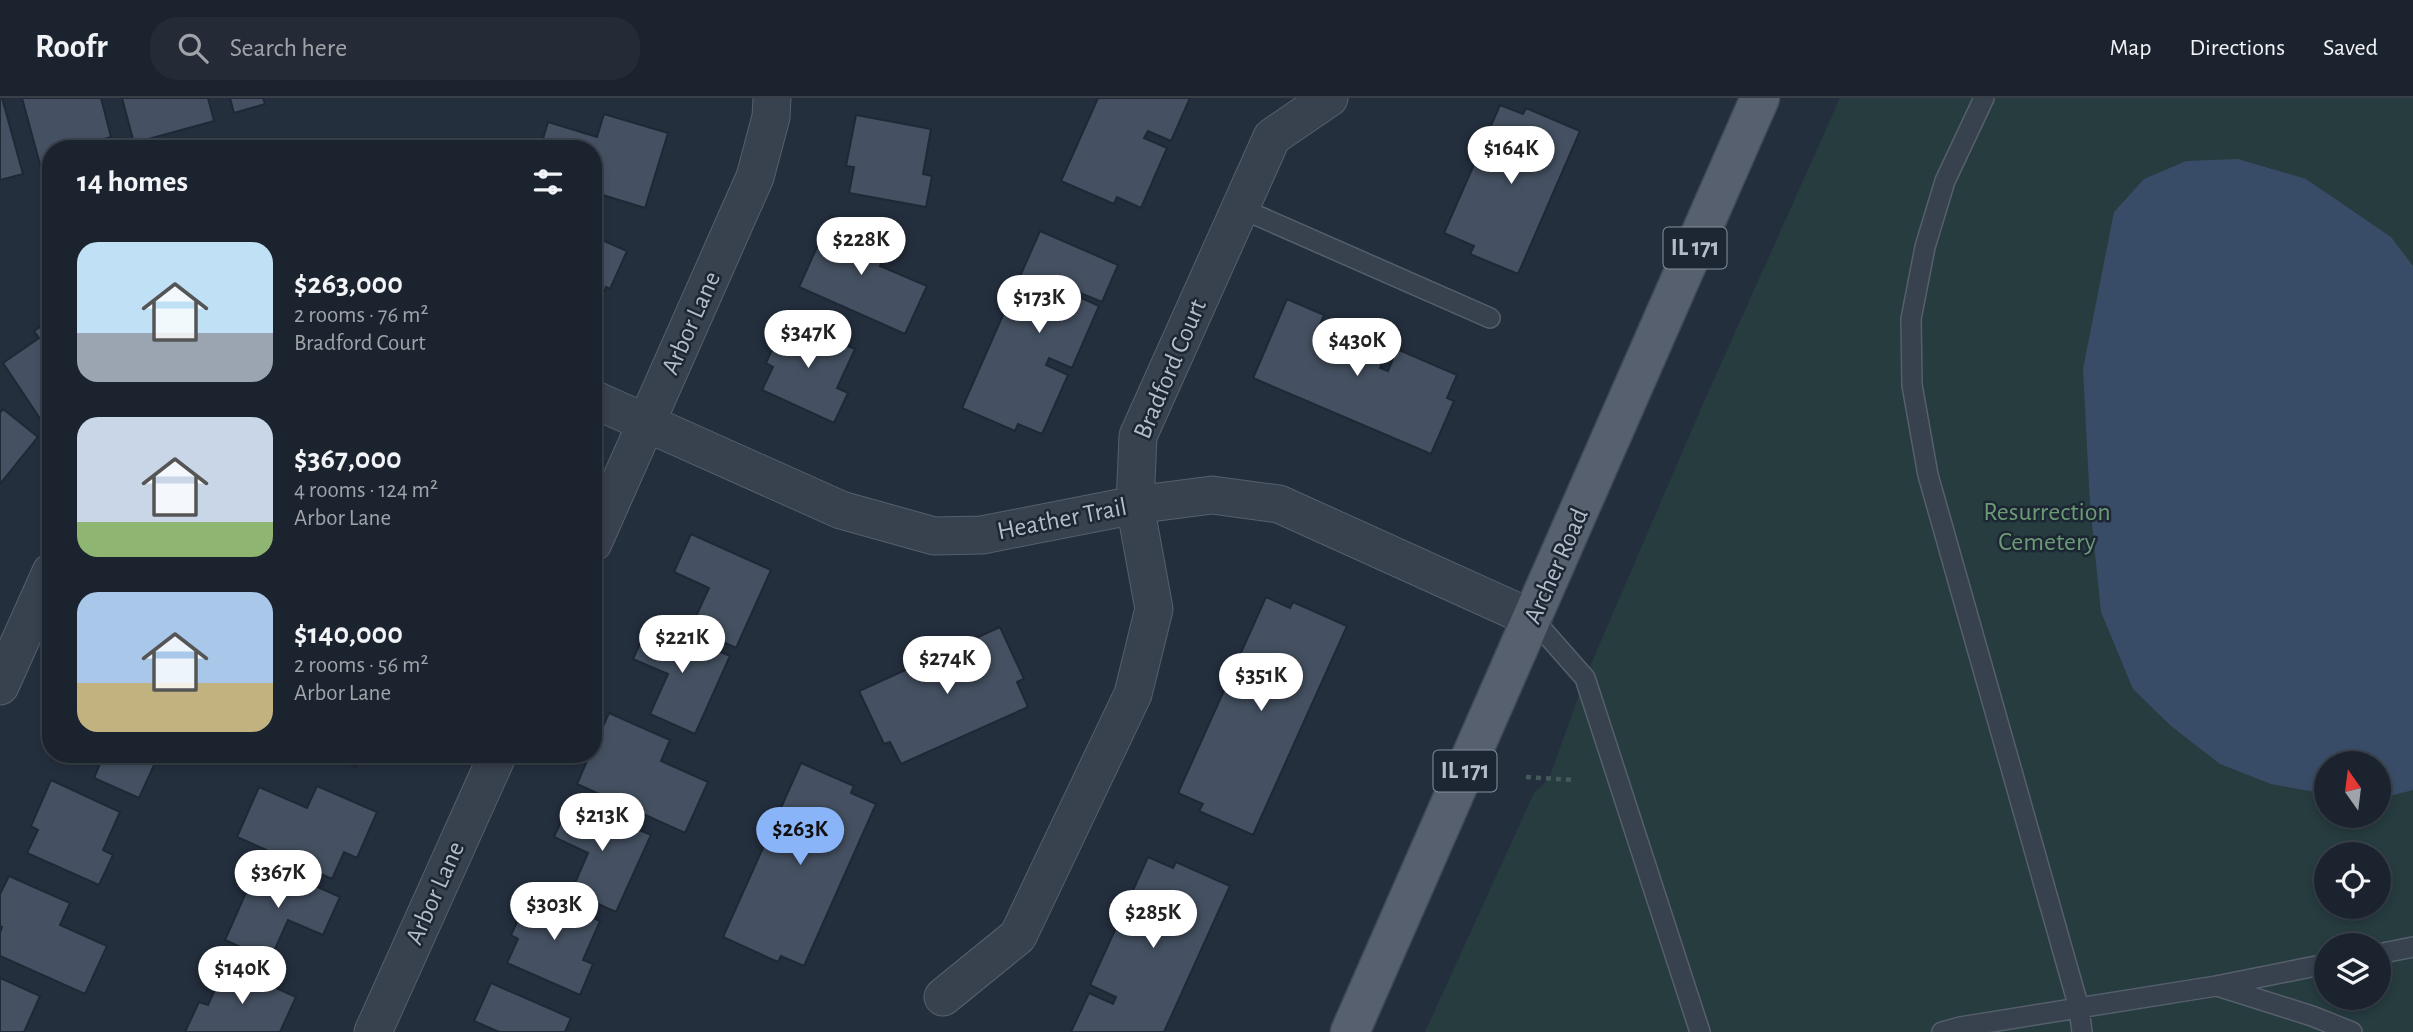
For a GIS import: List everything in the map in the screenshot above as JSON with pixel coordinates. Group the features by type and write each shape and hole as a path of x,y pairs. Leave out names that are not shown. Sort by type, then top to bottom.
{"main road":[{"name":"Archer Road","path":"1350,1032 1760,98"}],"street":[{"name":"Arbor Lane","path":"602,523 755,177 771,117 772,98"},
{"name":"Bradford Court","path":"943,998 1018,936 1133,694 1154,609 1135,505 1138,436 1272,137 1329,98"},
{"name":"Heather Trail","path":"602,403 841,510 934,536 995,533 1135,505 1212,495 1279,504 1533,619"},
{"path":"0,686 42,592"},
{"name":"Arbor Lane","path":"373,1032 494,763"}],"lane":[{"path":"1984,98 1945,181 1925,247 1911,319 1912,385 1928,475 2079,1008 2082,1032"},
{"path":"1240,208 1490,318"},
{"path":"1533,619 1585,678 1700,1032"},
{"path":"2391,951 2413,947"},
{"path":"1942,1032 2216,986 2314,966"},
{"path":"2216,986 2312,1016 2352,1032"}],"path":[{"path":"1526,777 1573,780"}],"green space":[{"name":"Resurrection Cemetery","path":"1840,98 2413,98 2413,1032 1425,1032 1534,793 1549,779 1585,678 1703,404"}],"water":[{"path":"2238,159 2306,179 2391,237 2413,266 2413,790 2391,796 2391,751 2314,751 2314,792 2271,784 2220,764 2171,726 2133,689 2101,612 2090,504 2083,369 2114,212 2144,179 2186,161"}],"building":[{"path":"0,98 23,174 0,180"},
{"path":"22,98 101,98 111,137 101,140 42,140 41,168"},
{"path":"122,98 208,98 214,121 145,140 133,140"},
{"path":"230,98 263,98 265,104 234,113"},
{"path":"1098,98 1190,98 1171,141 1148,131 1144,138 1167,148 1141,208 1117,197 1114,204 1061,181"},
{"path":"1500,105 1523,114 1526,108 1580,131 1518,274 1470,254 1474,246 1444,233"},
{"path":"604,114 668,133 645,208 602,195 602,140 543,140 548,122 597,137"},
{"path":"856,115 931,129 923,174 932,176 926,207 849,193 854,167 846,166"},
{"path":"831,216 891,243 880,266 927,286 905,334 799,287"},
{"path":"1040,231 1118,265 1102,302 1078,292 1077,296 1099,306 1072,368 1049,358 1046,365 1068,375 1042,434 1018,424 1015,431 962,408"},
{"path":"602,240 627,251 610,289 606,287 605,291 602,290"},
{"path":"1287,299 1324,315 1314,339 1319,341 1329,319 1391,345 1380,368 1388,371 1397,349 1457,375 1447,398 1454,401 1431,454 1253,378"},
{"path":"786,318 855,349 837,388 848,393 834,423 762,390 773,367 766,363"},
{"path":"42,326 42,422 3,363 39,338 34,331"},
{"path":"3,409 38,437 0,484 0,413"},
{"path":"691,534 771,570 736,648 691,627 709,588 674,572"},
{"path":"1266,597 1290,608 1293,602 1347,626 1253,835 1199,811 1203,804 1178,793"},
{"path":"650,621 730,656 695,734 650,714 668,674 633,659"},
{"path":"1000,627 1024,679 1017,682 1028,707 901,764 890,742 884,744 859,691"},
{"path":"609,713 670,740 661,761 708,782 685,833 577,784 586,763 602,763 602,728"},
{"path":"100,763 155,763 139,798 94,778"},
{"path":"801,763 854,786 851,793 876,804 804,966 781,956 778,962 723,937"},
{"path":"51,780 120,812 103,850 113,855 99,885 27,853 38,830 31,826"},
{"path":"317,786 377,812 357,858 344,852 332,879 237,837 259,787 307,808"},
{"path":"571,799 651,835 616,912 571,892 588,853 554,837"},
{"path":"1148,857 1173,868 1176,862 1230,886 1164,1032 1071,1032 1089,993 1113,1004 1116,997 1090,985"},
{"path":"260,861 340,897 323,935 288,920 270,960 225,940"},
{"path":"9,876 70,903 60,925 107,946 85,994 0,956 0,894"},
{"path":"532,890 600,921 583,960 593,964 580,995 507,963 518,939 511,935"},
{"path":"226,965 296,997 280,1032 185,1032 199,1002 208,1005"},
{"path":"0,978 40,996 24,1032 0,1032"},
{"path":"491,983 571,1018 565,1032 499,1032 474,1021"}]}
